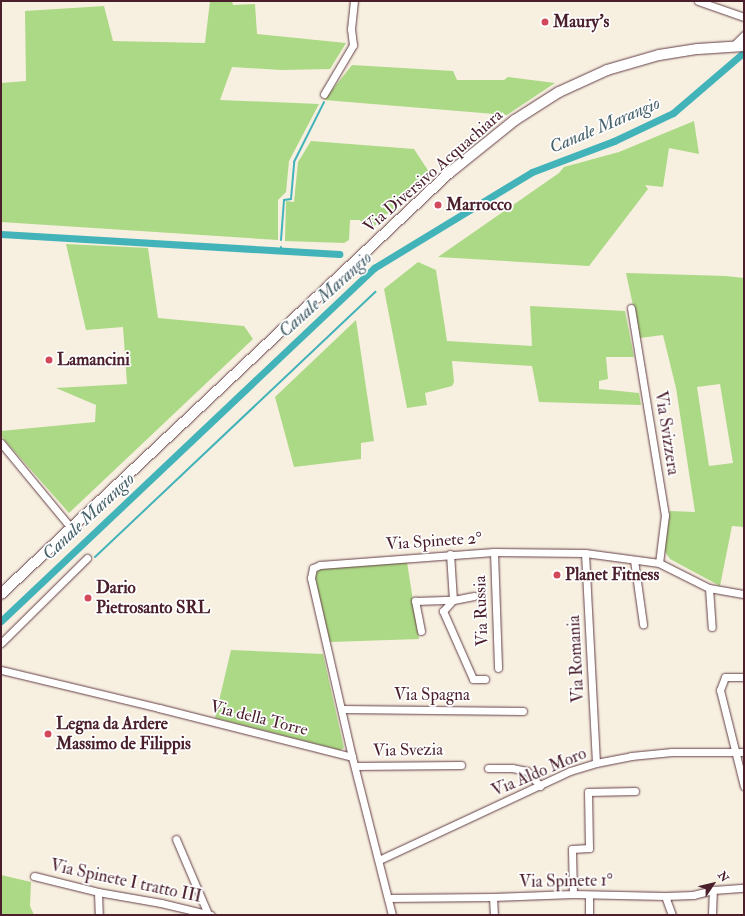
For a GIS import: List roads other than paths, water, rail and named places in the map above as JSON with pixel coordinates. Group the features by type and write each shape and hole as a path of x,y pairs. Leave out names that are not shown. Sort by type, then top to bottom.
{"main road":[{"name":"Via Diversivo Acquachiara","path":"1,594 444,178 515,120 558,92 607,70 659,54 744,46"}],"street":[{"path":"324,94 353,45 351,29 354,1"},
{"path":"698,1 744,17"},
{"path":"733,46 744,34"},
{"name":"Via Svizzera","path":"631,308 665,514 659,564"},
{"path":"1,443 71,528"},
{"name":"Via Spinete 2°","path":"352,757 311,578 313,568 320,564 494,552 585,552 659,564 709,588 744,594"},
{"name":"Via Russia","path":"494,552 498,668"},
{"name":"Via Romania","path":"585,552 596,763"},
{"path":"450,554 453,600 443,611 473,679 485,679"},
{"path":"1,643 87,558"},
{"path":"634,560 643,624"},
{"path":"709,588 712,627"},
{"path":"421,631 415,600 453,600 474,596"},
{"name":"Via della Torre","path":"1,670 152,706 352,757"},
{"path":"744,677 725,677 720,690 741,753 744,786"},
{"name":"Via Spagna","path":"342,709 523,710"},
{"name":"Via Aldo Moro","path":"379,860 570,772 596,763 631,756 672,752 741,753"},
{"path":"352,757 392,915"},
{"name":"Via Svezia","path":"355,766 462,765"},
{"path":"488,768 512,768 527,771 540,786"},
{"path":"574,894 572,849 589,848 588,792 635,791"},
{"path":"176,839 209,915"},
{"name":"Via Spinete I tratto III","path":"34,876 98,892 161,903 209,915"},
{"name":"Via Spinete 1°","path":"388,898 493,897 574,894 665,896 693,895 713,890 744,888"},
{"path":"712,915 713,890"},
{"path":"98,892 99,915"},
{"path":"589,895 590,915"},
{"path":"665,896 672,915"},
{"path":"493,897 494,915"}],"waterway":[{"name":"Canale Marangio","path":"1,621 374,268 532,172 614,141 673,113 743,53"},
{"path":"281,240 284,200 291,199 294,162 324,102"},
{"path":"1,234 339,254"},
{"path":"95,557 375,292"}],"place":[{"name":"Maury's","path":"545,22"},
{"name":"Marrocco","path":"438,205"},
{"name":"Lamancini","path":"49,360"},
{"name":"Planet Fitness","path":"557,575"},
{"name":"Dario Pietrosanto SRL","path":"88,598"},
{"name":"Legna da Ardere Massimo de Filippis","path":"48,734"}]}
